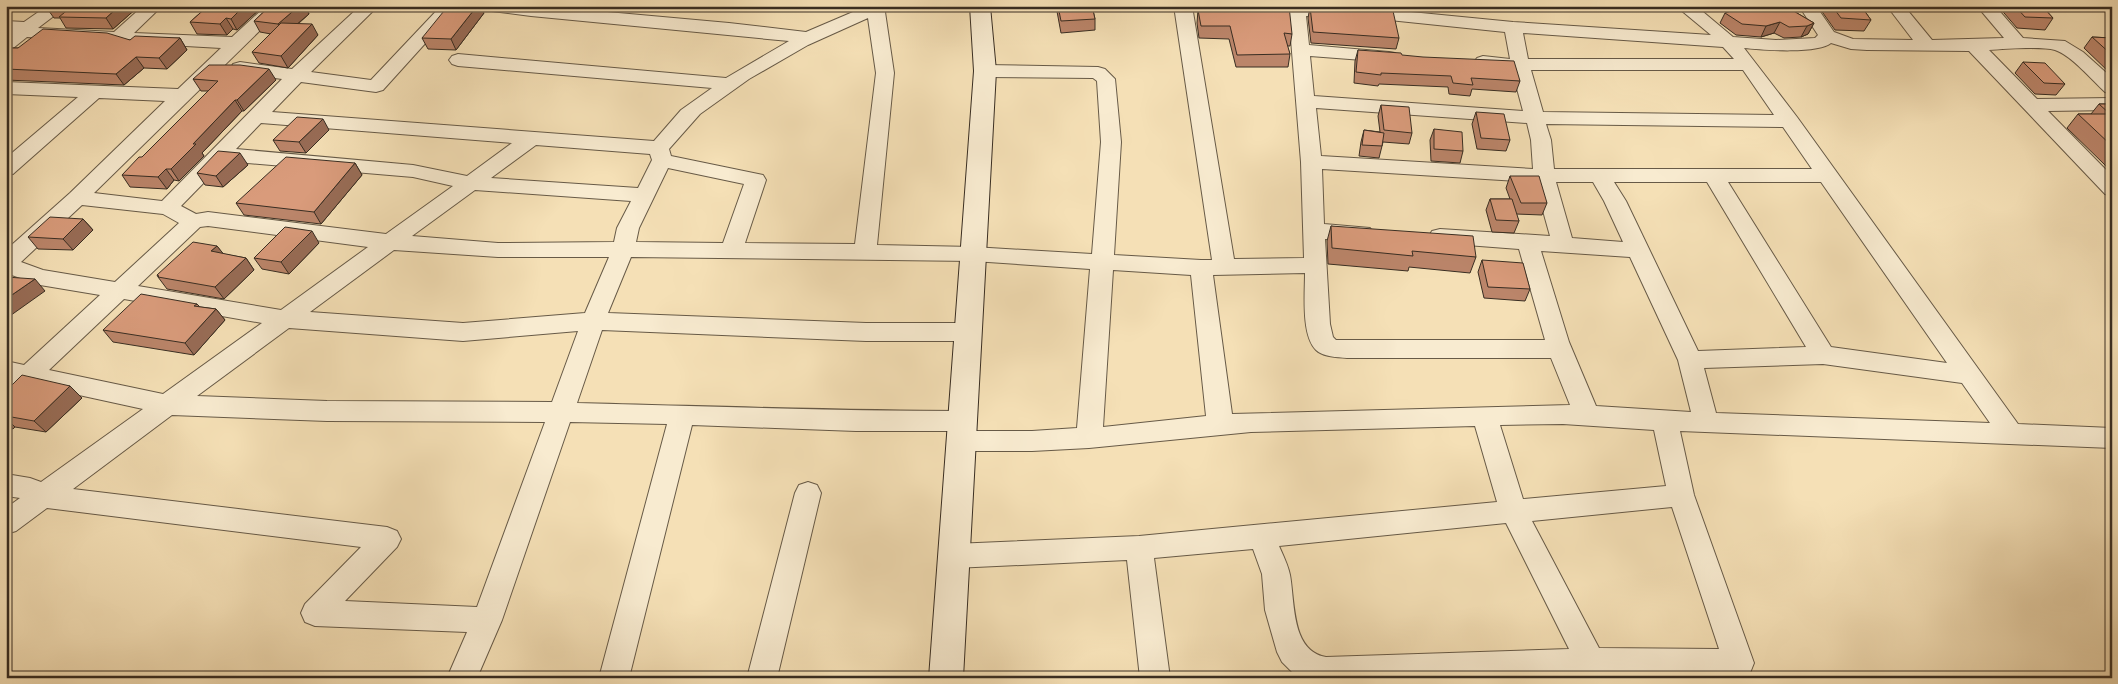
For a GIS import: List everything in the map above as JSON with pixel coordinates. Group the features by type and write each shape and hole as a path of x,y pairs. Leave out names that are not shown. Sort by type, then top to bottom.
{"street":[{"path":"6,46 28,27 58,6"},
{"path":"118,37 154,6"},
{"path":"277,6 213,65 77,198 8,261 40,277 285,319 463,332 593,321 866,332 968,332"},
{"path":"167,208 297,75 370,6"},
{"path":"213,65 376,86 451,6"},
{"path":"492,6 696,25 807,38"},
{"path":"946,678 985,71 980,6"},
{"path":"1183,6 1213,268 1219,424"},
{"path":"1255,6 1297,11 1370,9 1451,14 1513,27 1731,42 1804,45 1820,43 1825,31"},
{"path":"1684,6 1731,42 1748,64 2011,434"},
{"path":"1895,6 1927,46"},
{"path":"1985,6 2018,43"},
{"path":"462,678 487,620 593,321 623,249 628,228 645,195 660,154 692,111 730,84 784,49 880,8 885,73 865,253"},
{"path":"1799,8 1825,31 1851,44 1927,46 2018,43 2059,45 2077,56 2110,84"},
{"path":"1297,11 1311,162 1319,337 1322,343 1334,349 1560,349"},
{"path":"6,26 28,27"},
{"path":"28,27 32,33 236,43"},
{"path":"1513,27 1520,64 1541,140 1544,176 1562,245"},
{"path":"1973,45 2112,189"},
{"path":"1300,50 1410,59"},
{"path":"458,60 730,84"},
{"path":"1466,61 1520,64 1748,64"},
{"path":"985,71 1098,73 1106,79 1111,142 1089,438"},
{"path":"6,88 170,96 184,94"},
{"path":"6,169 94,93"},
{"path":"1304,101 1535,118 1790,121"},
{"path":"2032,105 2112,104"},
{"path":"256,116 532,138 660,154 756,180 731,251"},
{"path":"6,523 532,138"},
{"path":"219,154 413,171 470,183 645,195"},
{"path":"1311,162 1544,176 1828,175"},
{"path":"1599,175 1615,202 1636,250 1674,324 1690,360 1706,422"},
{"path":"1714,176 1822,355"},
{"path":"77,198 167,208 194,221 208,220 390,242 498,250 770,250 973,254 1213,268 1316,265"},
{"path":"6,396 18,372 120,290 194,221"},
{"path":"1314,230 1384,234"},
{"path":"1424,235 1636,250"},
{"path":"1528,243 1560,349 1587,416"},
{"path":"1690,360 1822,355 1969,375"},
{"path":"18,372 168,405 327,412 682,414 856,421 962,431 1032,441 1089,438 1219,424 1485,416 1587,416 1665,421 2112,438"},
{"path":"614,678 682,414"},
{"path":"1485,416 1513,511 1591,662"},
{"path":"1262,536 1276,574 1280,610 1292,652 1309,668 1326,671 1591,662 1739,663 1681,495 1665,421"},
{"path":"6,484 30,488 43,496 387,539 315,613 487,620"},
{"path":"762,678 808,493"},
{"path":"954,556 1139,548 1681,495"},
{"path":"1139,548 1155,678"}],"building":[{"path":"119,6 106,18 59,17 70,8 46,7"},
{"path":"208,6 244,6 231,19 226,18 220,24 190,22"},
{"path":"270,6 299,6 278,24 254,21"},
{"path":"448,6 477,6 451,39 422,38"},
{"path":"1058,6 1092,6 1095,19 1061,21"},
{"path":"1225,6 1289,6 1292,34 1284,33 1290,54 1237,55 1230,26 1201,26 1198,10 1224,11"},
{"path":"1746,6 1785,6 1814,23 1807,26 1789,27 1780,22 1766,26 1742,24 1725,13"},
{"path":"1832,6 1861,6 1871,20 1841,18"},
{"path":"2015,6 2042,6 2053,18 2025,17"},
{"path":"1310,7 1393,11 1399,38 1313,32"},
{"path":"281,23 312,24 281,56 252,52"},
{"path":"43,29 107,33 130,40 135,36 180,38 159,58 136,57 116,74 6,69 6,48 18,48"},
{"path":"2092,37 2112,38 2112,55"},
{"path":"1358,50 1401,53 1402,55 1423,57 1514,61 1520,81 1471,78 1473,85 1453,83 1451,76 1381,73 1381,75 1356,72"},
{"path":"2023,62 2045,63 2065,84 2044,83"},
{"path":"209,65 240,65 269,69 235,100 171,169 166,169 158,177 122,175 218,81 193,79"},
{"path":"2099,104 2112,104 2112,146 2078,114 2110,114"},
{"path":"1381,105 1409,107 1412,133 1384,130"},
{"path":"1476,112 1504,114 1510,140 1481,138"},
{"path":"297,117 323,119 299,142 273,140"},
{"path":"1434,129 1462,132 1463,151 1434,149"},
{"path":"1364,130 1384,133 1382,146 1362,145"},
{"path":"218,151 240,153 216,176 197,173"},
{"path":"286,157 355,163 314,212 236,203"},
{"path":"1510,176 1539,176 1547,203 1521,203"},
{"path":"1490,199 1512,199 1519,221 1496,220"},
{"path":"50,217 83,219 63,239 28,237"},
{"path":"1331,226 1473,236 1476,257 1412,251 1413,256 1332,248"},
{"path":"285,227 312,231 281,262 254,258"},
{"path":"193,242 217,246 211,251 246,258 215,287 158,277 157,275"},
{"path":"1482,260 1523,263 1530,289 1488,287"},
{"path":"6,277 35,279 6,299"},
{"path":"141,294 216,309 185,343 103,330"},
{"path":"22,375 70,386 34,421 6,416 6,391"}]}
